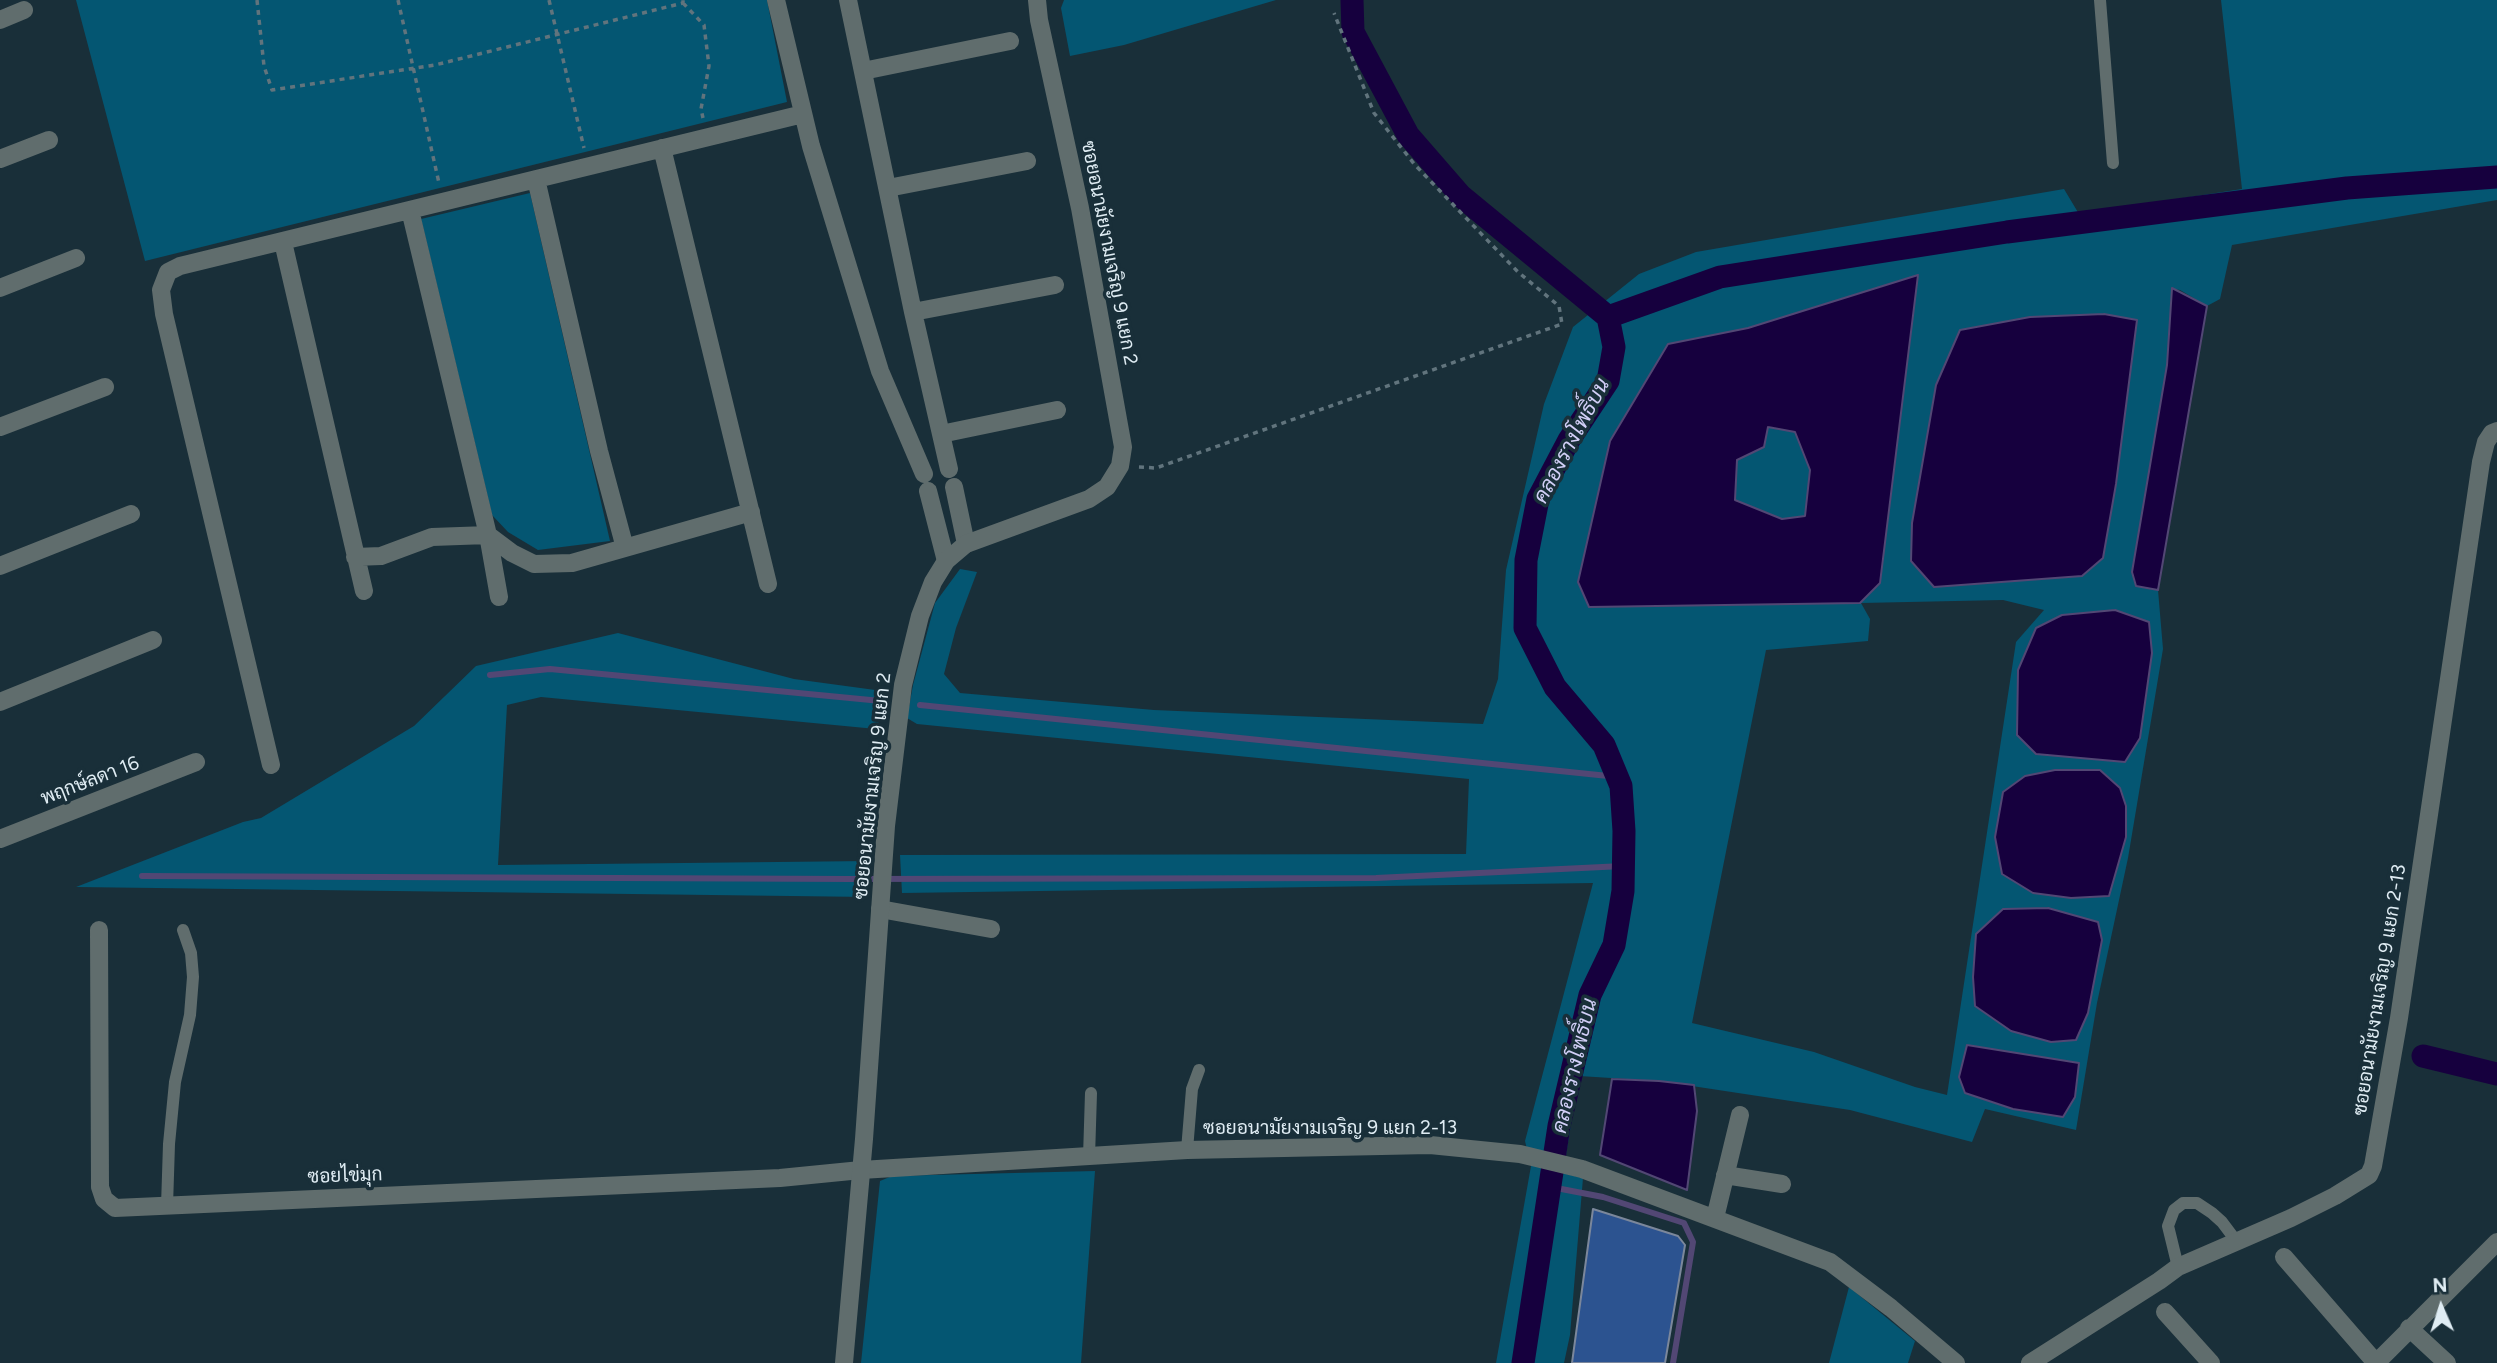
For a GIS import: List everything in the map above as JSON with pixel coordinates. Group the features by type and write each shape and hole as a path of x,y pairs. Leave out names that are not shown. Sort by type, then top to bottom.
{"street":[{"path":"776,0 803,114 880,371 924,475 946,561"},
{"path":"848,0 966,544"},
{"name":"ซอยอนามัยงามเจริญ 9 แยก 2","path":"844,1363 884,860 902,685 920,616 933,582 946,561 966,544 1089,499 1107,487 1120,466 1123,447 1080,208 1037,0"},
{"path":"0,20 24,10"},
{"path":"863,71 1010,41"},
{"path":"271,765 164,314 161,290 168,272 180,266 803,114"},
{"path":"0,159 49,140"},
{"path":"662,148 768,584"},
{"path":"888,188 1027,160"},
{"path":"537,179 599,451 625,548"},
{"path":"410,210 488,535 499,597"},
{"path":"283,242 364,591"},
{"path":"0,288 76,258"},
{"path":"914,312 1055,285"},
{"path":"0,427 105,387"},
{"path":"941,434 1057,410"},
{"name":"ซอยอนามัยงามเจริญ 9 แยก 2-13","path":"2030,1363 2178,1267 2335,1196 2369,1175 2373,1166 2399,1018 2481,462 2486,442 2497,431"},
{"path":"924,475 950,470"},
{"path":"355,557 381,556 432,537 488,535 512,553 534,564 572,564 751,512"},
{"path":"0,566 131,514"},
{"path":"0,702 153,640"},
{"name":"พฤกษ์ลดา 16","path":"0,839 196,762"},
{"path":"880,909 991,929"},
{"name":"ซอยไข่มุก","path":"99,930 100,1187 104,1199 115,1208 780,1178 861,1170"},
{"path":"1715,1218 1740,1115"},
{"name":"ซอยอนามัยงามเจริญ 9 แยก 2-13","path":"861,1170 1187,1150 1430,1145 1520,1154 1582,1169 1830,1262 1891,1308 1956,1363"},
{"path":"1726,1175 1782,1184"},
{"path":"2284,1256 2376,1363 2496,1246"},
{"path":"2165,1312 2211,1363"},
{"path":"2409,1328 2447,1363"}],"lane":[{"path":"2100,0 2113,163"},
{"path":"167,1206 169,1144 176,1082 190,1015 193,976 191,953 183,930"},
{"path":"1187,1150 1192,1089 1199,1070"},
{"path":"1089,1157 1091,1093"},
{"path":"2178,1267 2168,1226 2174,1210 2183,1203 2197,1203 2212,1213 2237,1242"}],"path":[{"path":"257,0 264,66 272,90 414,69 683,2 704,26 709,66 701,109 706,137"},
{"path":"398,0 444,202"},
{"path":"549,0 588,167"},
{"path":"1120,466 1156,468 1562,324 1559,306 1518,272 1415,165 1374,113 1334,13"}],"shaded area":[{"path":"76,0 767,0 787,102 145,261"},
{"path":"1064,0 1276,0 1124,45 1070,56 1061,8"},
{"path":"2221,0 2497,0 2497,200 2232,245 2220,299 2207,306 2180,290 2172,289 2167,365 2136,586 2158,590 2163,649 2128,858 2097,1003 2076,1130 1985,1109 1972,1142 1850,1110 1659,1081 1579,1076 1563,1173 1583,1178 1570,1335 1564,1363 1496,1363 1531,1166 1525,1141 1593,883 902,893 900,855 1466,854 1469,779 917,724 907,718 935,603 960,569 977,572 956,628 944,674 960,693 1154,710 1483,724 1498,679 1506,570 1544,404 1573,327 1639,274 1696,252 2064,189 2079,214 2242,189","holes":["1917,276 1880,584 1860,603 1610,441 1668,344 1748,328","2104,314 2082,576 2039,578 1911,561 1912,523 1936,385 1960,330 2030,317","2003,600 2044,610 2016,642 1947,1095 1915,1087 1814,1052 1692,1023 1766,650 1868,641 1870,619 1861,603","1967,1045 2078,1063 1959,1077"]},
{"path":"530,193 610,541 538,550 508,532 492,515 421,219"},
{"path":"1918,275 1880,583 1860,603 1589,607 1578,582 1610,441 1668,344 1748,328","holes":["1768,427 1795,432 1810,470 1805,516 1782,519 1735,500 1737,460 1764,447"]},
{"path":"2172,288 2207,306 2158,590 2136,586 2132,572 2167,365"},
{"path":"2104,314 2137,320 2116,484 2103,558 2082,576 1934,587 1911,561 1912,523 1936,385 1960,330 2030,317"},
{"path":"1768,427 1795,432 1811,470 1805,516 1782,519 1735,500 1737,460 1763,447"},
{"path":"2115,610 2149,622 2152,653 2140,738 2125,762 2036,754 2017,735 2018,670 2036,628 2062,615"},
{"path":"618,633 794,679 890,692 876,729 541,697 507,705 498,865 869,861 869,897 76,887 243,822 261,818 414,726 476,666"},
{"path":"2055,770 2100,770 2120,788 2126,806 2126,837 2109,896 2071,898 2033,893 2002,874 1995,837 2003,792 2025,776"},
{"path":"2048,908 2098,922 2102,940 2088,1013 2076,1040 2051,1042 2011,1031 1975,1006 1973,977 1976,934 2003,909"},
{"path":"1967,1045 2079,1063 2075,1097 2063,1117 2013,1109 1965,1093 1959,1077"},
{"path":"1612,1079 1694,1085 1697,1111 1687,1190 1600,1155"},
{"path":"1095,1171 1081,1363 861,1363 880,1181 892,1176"},
{"path":"1849,1287 1915,1341 1908,1363 1829,1363"}],"building":[{"path":"1593,1209 1678,1236 1685,1245 1665,1363 1572,1363"}],"waterway":[{"name":"คลองรางโพธิ์บน","path":"1352,0 1353,32 1408,135 1461,196 1608,317 1614,347 1608,381 1569,440 1538,499 1526,560 1525,628 1555,687 1604,745 1621,786 1624,831 1623,891 1614,945 1590,995 1559,1126 1523,1363"},
{"path":"1608,317 1720,277 2007,232 2347,188 2497,177"},
{"path":"490,675 550,669 881,701"},
{"path":"920,705 1618,777"},
{"path":"142,876 1376,878 1623,866"},
{"path":"2423,1056 2497,1074"},
{"path":"1551,1187 1603,1197 1684,1223 1693,1242 1673,1363"}]}
